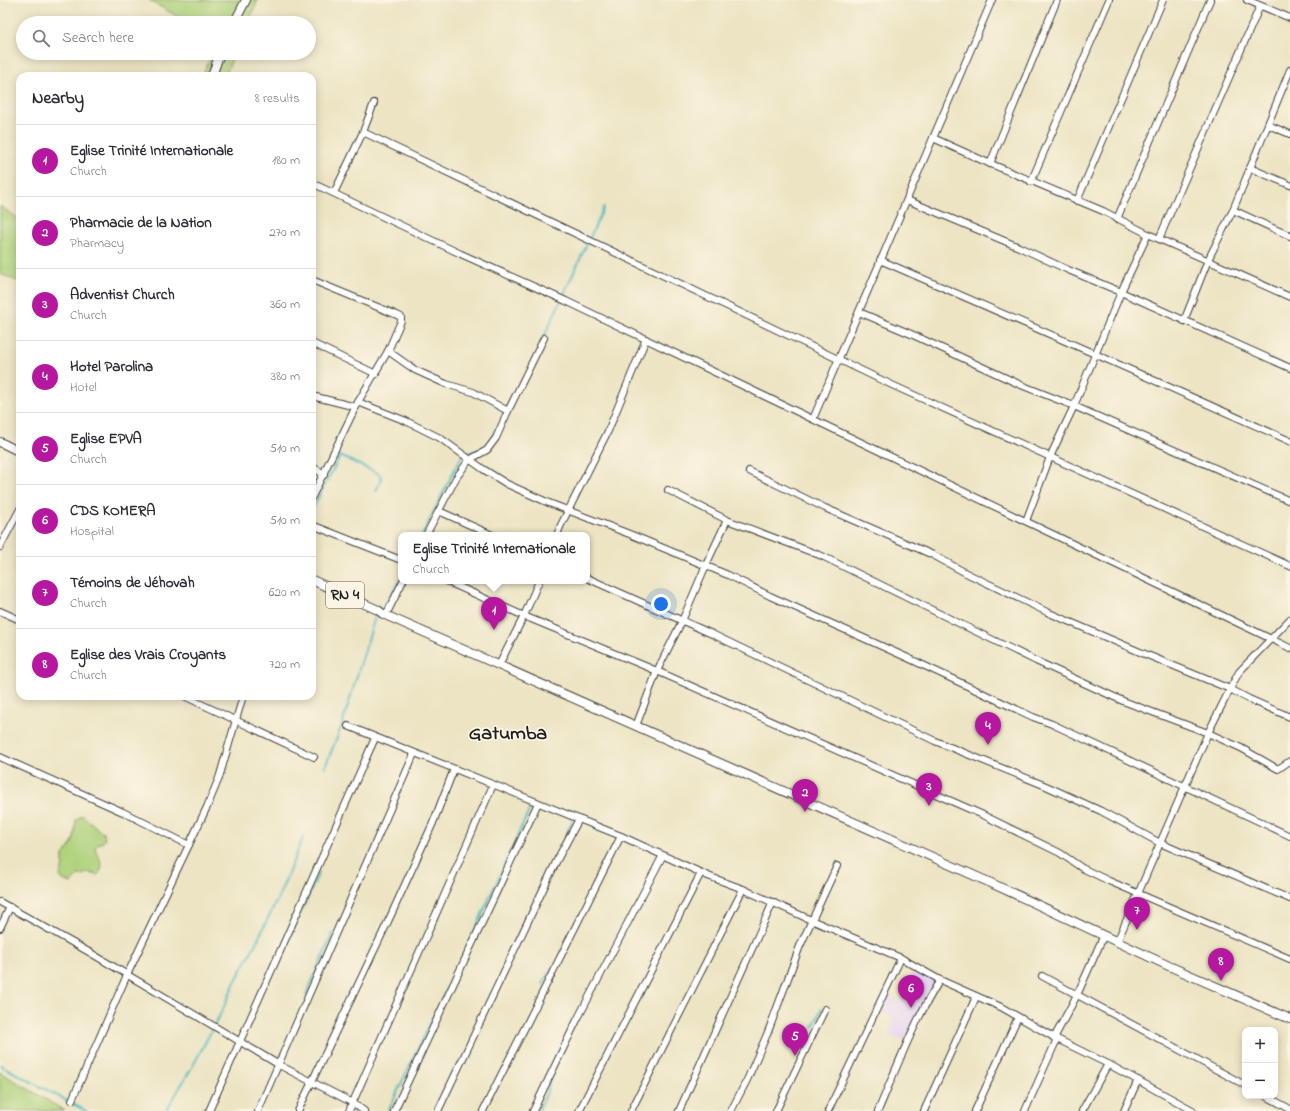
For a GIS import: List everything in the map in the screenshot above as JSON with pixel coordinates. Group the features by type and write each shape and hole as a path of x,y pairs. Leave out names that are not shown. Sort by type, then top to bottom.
{"main road":[{"path":"238,16 246,0"},
{"path":"213,72 218,60"},
{"path":"0,442 16,450"},
{"name":"RN 4","path":"316,582 378,610 383,614 991,883 1169,966 1290,1019"}],"street":[{"path":"813,419 992,0"},
{"path":"990,164 1057,0"},
{"path":"1031,182 1108,0"},
{"path":"1077,201 1163,0"},
{"path":"1117,219 1210,0"},
{"path":"1247,0 1290,18"},
{"path":"1159,239 1260,6"},
{"path":"1184,321 1208,260 1233,210 1288,81 1290,70"},
{"path":"334,193 374,103"},
{"path":"1268,125 1290,134"},
{"path":"362,132 837,360 1290,566"},
{"path":"933,138 1031,182 1103,211 1148,234 1290,297"},
{"path":"1250,168 1290,185"},
{"path":"316,185 461,254 556,296 1290,648"},
{"path":"907,200 1019,247 1290,368"},
{"path":"1233,210 1290,236"},
{"path":"1026,521 1050,457 1074,406 1121,292 1148,234"},
{"path":"880,260 1290,441"},
{"path":"316,282 401,317 401,321 388,352 357,404 316,490"},
{"path":"859,312 911,334 1020,385 1074,406 1290,501"},
{"path":"428,532 456,478 465,457 487,450 496,438 506,410 544,338"},
{"path":"558,532 608,431 646,339"},
{"path":"316,345 376,374"},
{"path":"388,352 415,370 446,384 462,390 473,392 506,410"},
{"path":"316,397 357,404 406,420 440,438 465,457 507,484 568,511 706,565 770,596 908,658 990,698 1052,724 1290,836"},
{"path":"316,469 324,475"},
{"path":"749,471 825,508 933,555 966,573 1047,612 1230,689 1249,699 1290,716"},
{"path":"668,490 727,520 822,556 1022,654 1123,701 1208,733 1241,748 1278,769 1290,761"},
{"path":"439,511 485,532"},
{"path":"0,547 16,517"},
{"path":"636,726 657,671 682,620 727,520"},
{"path":"316,527 398,559"},
{"path":"590,579 682,620 935,741 1046,786 1094,808 1160,842 1290,899"},
{"path":"386,615 402,584"},
{"path":"453,584 524,616 657,671 983,815 1060,853 1082,868 1290,959"},
{"path":"499,665 524,616 538,584"},
{"path":"0,611 16,618"},
{"path":"1117,942 1137,893 1186,787 1208,733 1239,672 1270,638 1290,619"},
{"path":"193,700 314,758"},
{"path":"72,1100 127,975 219,778 242,700"},
{"path":"348,726 414,754 621,836 701,873 743,889 901,958 940,980 1001,1008 1055,1039 1108,1064 1194,1111"},
{"path":"209,1111 375,738"},
{"path":"258,1111 414,754"},
{"path":"0,757 123,812 189,845"},
{"path":"298,1111 392,913 433,823 454,769"},
{"path":"349,1111 493,785"},
{"path":"394,1111 538,803"},
{"path":"438,1111 557,860 579,819"},
{"path":"483,1111 621,836"},
{"path":"534,1111 577,1020 662,855"},
{"path":"731,1111 768,1032 811,920 837,866"},
{"path":"578,1111 701,873"},
{"path":"632,1111 673,1026 743,889"},
{"path":"0,902 278,1064 353,1103 364,1111"},
{"path":"679,1111 773,902"},
{"path":"0,928 10,907"},
{"path":"1025,1111 1055,1039 1104,935"},
{"path":"828,1111 901,958"},
{"path":"1042,976 1242,1083"},
{"path":"878,1111 905,1046 932,992 940,980"},
{"path":"924,1111 976,996"},
{"path":"776,1111 825,1009"},
{"path":"975,1111 1018,1017"},
{"path":"1082,1111 1108,1064"},
{"path":"1124,1111 1138,1080"},
{"path":"1272,1099 1290,1109"}],"shaded area":[{"path":"914,969 935,980 904,1041 888,1035 895,1018 876,1010 884,994 900,1001"}],"green space":[{"path":"149,0 258,0 251,16 176,16"},
{"path":"209,60 232,60 227,72 204,72"},
{"path":"0,206 16,217 16,280 0,274"},
{"path":"82,815 104,834 105,839 103,842 95,847 101,861 102,868 97,875 87,872 83,875 78,875 71,883 63,880 60,876 63,866 63,855 71,845 74,838 76,820"},
{"path":"0,1072 65,1111 0,1111"}],"waterway":[{"path":"544,337 604,207"},
{"path":"502,416 510,401"},
{"path":"489,443 497,428"},
{"path":"424,532 461,457 465,454 486,447"},
{"path":"316,502 340,456 379,474 382,478 376,491"},
{"path":"381,611 398,582"},
{"path":"325,767 342,725 375,617"},
{"path":"388,1111 471,939 532,804"},
{"path":"561,846 572,821"},
{"path":"166,1111 195,1062 224,1007 235,982 278,898 304,835"},
{"path":"277,966 319,872"},
{"path":"431,933 447,897"},
{"path":"306,995 333,933"},
{"path":"543,984 551,969"},
{"path":"813,1027 822,1008"},
{"path":"0,1065 86,1111"},
{"path":"538,1111 547,1092 549,1083"}],"place":[{"name":"Eglise Trinité Internationale","path":"494,630"},
{"name":"Hotel Parolina","path":"988,745"},
{"name":"Adventist Church","path":"929,806"},
{"name":"Pharmacie de la Nation","path":"805,812"},
{"name":"Témoins de Jéhovah","path":"1137,930"},
{"name":"Eglise des Vrais Croyants","path":"1221,981"},
{"name":"CDS KOMERA","path":"911,1008"},
{"name":"Eglise EPVA","path":"795,1056"}],"district":[{"name":"Gatumba","path":"508,734"}]}
